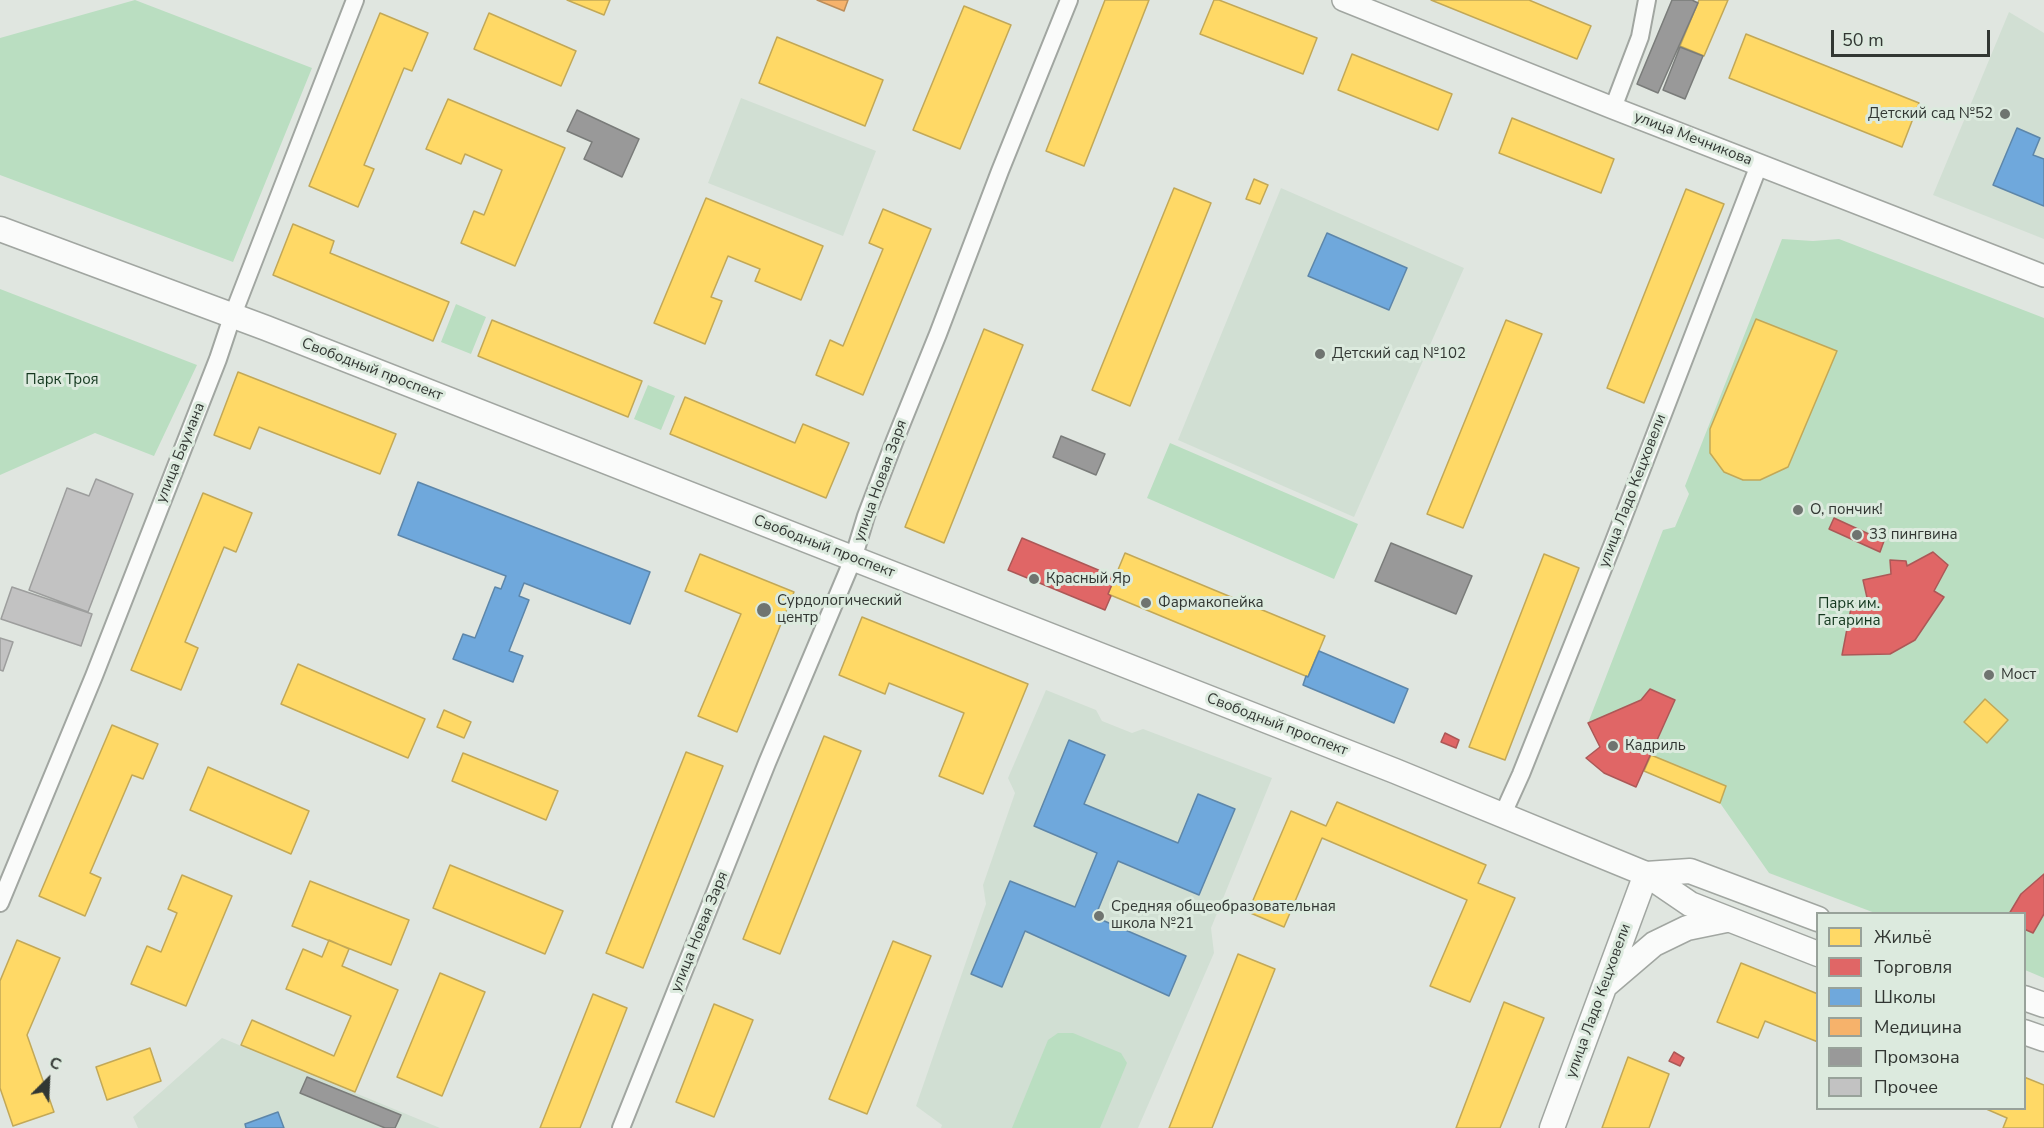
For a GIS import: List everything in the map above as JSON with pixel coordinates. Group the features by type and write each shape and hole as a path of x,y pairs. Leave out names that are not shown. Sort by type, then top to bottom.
{"main road":[{"name":"Свободный проспект","path":"0,229 266,328 1395,771 1646,874 1690,904 1726,920 1816,953"},
{"name":"Свободный проспект","path":"1646,874 1690,871 1816,918"},
{"name":"улица Ладо Кецховели","path":"1552,1128 1646,874"},
{"path":"1604,987 1654,944 1687,928 1726,920"},
{"path":"2026,998 2044,1005"},
{"path":"2026,1032 2044,1039"}],"street":[{"name":"улица Баумана","path":"0,903 219,359 232,317 355,0"},
{"name":"улица Новая Заря","path":"621,1128 767,763 853,559 866,516 891,451 1069,0"},
{"name":"улица Мечникова","path":"1343,0 2044,276"},
{"path":"1613,108 1640,37 1647,0"},
{"name":"улица Ладо Кецховели","path":"1502,816 1610,552 1759,165"}],"shaded area":[{"name":"Детский сад №52","path":"2009,12 2044,33 2044,239 1933,195"},
{"path":"741,98 876,151 843,236 708,183"},
{"name":"Детский сад №102","path":"1281,188 1464,268 1354,517 1178,440"},
{"name":"Средняя общеобразовательная школа №21","path":"1046,690 1096,710 1102,721 1132,733 1143,729 1272,778 1211,928 1214,953 1138,1128 941,1128 942,1125 916,1106 986,904 983,885 1015,793 1008,778"},
{"path":"222,1038 440,1128 138,1128 133,1117"}],"green space":[{"path":"135,0 312,68 233,262 0,175 0,38"},
{"name":"Парк им. Гагарина","path":"1782,239 1813,241 1839,239 2044,318 2044,978 2026,970 2026,912 1872,912 1769,873 1720,803 1644,771 1675,700 1650,690 1641,700 1588,723 1663,530 1675,527 1689,494 1685,486"},
{"name":"Парк Троя","path":"0,289 197,365 154,456 95,433 0,475"},
{"path":"456,304 486,317 471,354 441,342"},
{"path":"648,385 675,396 661,430 634,419"},
{"path":"1170,443 1358,524 1334,579 1147,498"},
{"path":"1058,1033 1073,1033 1121,1053 1127,1063 1100,1128 1012,1128 1048,1040"}],"building: Жильё":[{"path":"567,0 610,0 604,15"},
{"path":"1105,0 1149,0 1084,166 1046,151"},
{"path":"1214,0 1317,38 1303,74 1200,34"},
{"path":"1431,0 1529,0 1591,26 1577,59"},
{"path":"1699,0 1728,0 1704,56 1680,46"},
{"path":"964,6 1011,25 960,149 913,130"},
{"path":"380,13 428,33 412,71 404,68 364,165 374,169 358,207 309,186"},
{"path":"489,13 576,51 561,86 474,49"},
{"path":"1746,34 1919,103 1902,147 1729,78"},
{"path":"777,37 883,80 865,126 759,83"},
{"path":"1352,54 1452,94 1438,130 1338,90"},
{"path":"448,99 565,148 515,266 461,243 474,211 484,215 502,170 465,154 461,164 426,149"},
{"path":"1512,118 1614,159 1601,193 1499,153"},
{"path":"1254,179 1268,185 1260,204 1246,199"},
{"path":"1174,188 1211,203 1130,406 1092,390"},
{"path":"1686,189 1724,204 1644,403 1607,388"},
{"path":"706,198 823,246 801,300 755,281 760,269 728,256 711,297 722,301 705,344 654,323"},
{"path":"883,209 931,229 863,395 816,375 830,340 843,346 883,249 869,243"},
{"path":"293,224 334,241 330,253 449,302 433,341 273,275"},
{"path":"1756,319 1837,351 1788,467 1760,480 1743,480 1724,472 1710,453 1710,429"},
{"path":"492,320 642,381 628,417 478,356"},
{"path":"1506,320 1542,334 1463,528 1427,514"},
{"path":"984,329 1023,345 944,543 905,527"},
{"path":"238,372 396,434 380,474 259,427 250,449 214,435"},
{"path":"685,397 795,443 803,424 849,443 826,498 670,434"},
{"path":"203,493 252,513 236,552 224,547 185,642 198,648 181,690 131,670"},
{"path":"1125,553 1325,636 1308,677 1108,594"},
{"path":"700,554 794,592 737,732 698,716 741,614 685,591"},
{"path":"1544,554 1579,568 1505,760 1469,747"},
{"path":"862,617 1028,684 983,794 939,776 964,713 889,683 885,694 839,675"},
{"path":"298,664 425,719 408,758 281,704"},
{"path":"1985,699 2008,720 1987,743 1964,722"},
{"path":"444,710 471,722 464,738 437,727"},
{"path":"112,725 158,744 143,779 132,775 90,873 101,878 85,916 39,896"},
{"path":"824,736 861,751 780,954 743,939"},
{"path":"686,752 723,766 643,968 606,953"},
{"path":"463,753 558,791 546,820 452,781"},
{"path":"1651,755 1726,786 1720,803 1644,771"},
{"path":"208,767 309,811 291,854 190,810"},
{"path":"1337,802 1486,865 1478,883 1515,898 1470,1002 1430,986 1467,900 1322,838 1284,927 1248,912 1291,811 1326,826"},
{"path":"450,865 563,911 545,954 433,908"},
{"path":"182,875 232,896 186,1006 131,984 147,946 161,952 177,913 168,909"},
{"path":"310,881 409,920 391,965 292,926"},
{"path":"17,940 60,958 27,1035 54,1112 13,1126 0,1088 0,981"},
{"path":"329,940 349,949 342,966 398,990 355,1092 241,1045 252,1020 334,1056 351,1016 286,989 303,949 322,957"},
{"path":"893,941 931,956 867,1114 829,1099"},
{"path":"1238,954 1275,969 1212,1128 1169,1128"},
{"path":"1741,963 1816,993 1816,1041 1765,1021 1758,1038 1717,1022"},
{"path":"440,973 485,992 442,1096 397,1077"},
{"path":"593,994 627,1008 580,1128 540,1128"},
{"path":"1504,1002 1544,1018 1500,1128 1456,1128"},
{"path":"714,1004 753,1020 714,1117 676,1102"},
{"path":"150,1048 161,1081 107,1100 96,1067"},
{"path":"1628,1057 1669,1074 1649,1128 1602,1128"},
{"path":"2026,1078 2044,1085 2044,1128 2003,1128 2007,1118 1989,1110 2026,1110"}],"building: Торговля":[{"name":"33 пингвина","path":"1834,518 1884,541 1880,552 1829,529"},
{"path":"1022,538 1115,577 1105,610 1008,570"},
{"path":"1933,552 1948,565 1934,591 1944,597 1915,640 1890,654 1842,655 1851,608 1868,602 1863,580 1891,574 1890,560 1906,561 1907,566"},
{"path":"1650,689 1675,700 1636,787 1604,773 1586,758 1600,747 1588,723 1641,700"},
{"path":"1445,733 1459,740 1456,748 1441,742"},
{"path":"2044,874 2044,914 2033,933 2026,930 2026,912 2010,912 2021,894"},
{"path":"1674,1052 1684,1058 1680,1066 1669,1061"}],"building: Школы":[{"path":"2017,128 2040,138 2033,155 2044,159 2044,206 1993,185"},
{"path":"1327,233 1407,268 1389,310 1308,276"},
{"path":"418,482 650,572 630,624 524,583 519,596 529,600 509,651 523,656 513,682 453,659 463,634 475,638 495,587 501,589 506,576 398,535"},
{"path":"1319,651 1408,689 1394,723 1303,685"},
{"path":"1069,740 1105,755 1084,804 1178,843 1198,794 1235,809 1199,895 1118,861 1095,917 1186,956 1169,996 1025,931 1002,987 971,974 1010,881 1075,907 1097,853 1034,826"},
{"path":"278,1112 284,1128 246,1128 245,1124"}],"building: Медицина":[{"path":"817,0 848,0 844,11"}],"building: Промзона":[{"path":"1672,0 1692,0 1698,3 1658,93 1637,84"},
{"path":"1680,47 1703,56 1685,99 1663,90"},
{"path":"577,110 639,139 622,177 584,159 592,142 567,131"},
{"path":"1061,436 1105,454 1096,475 1053,457"},
{"path":"1391,543 1472,576 1456,614 1375,581"},
{"path":"307,1077 401,1115 395,1128 385,1128 300,1093"}],"building: Прочее":[{"path":"96,479 133,494 88,612 29,590 67,488 89,496"},
{"path":"12,587 92,614 81,646 1,619"},
{"path":"0,638 13,642 3,671 0,670"}],"place":[{"name":"Детский сад №52","path":"2005,114"},
{"name":"Детский сад №102","path":"1320,354"},
{"name":"О, пончик!","path":"1798,510"},
{"name":"33 пингвина","path":"1857,535"},
{"name":"Красный Яр","path":"1034,579"},
{"name":"Фармакопейка","path":"1146,603"},
{"name":"Сурдологический центр","path":"764,610"},
{"name":"Мост","path":"1989,675"},
{"name":"Кадриль","path":"1613,746"},
{"name":"Средняя общеобразовательная школа №21","path":"1099,916"}]}
